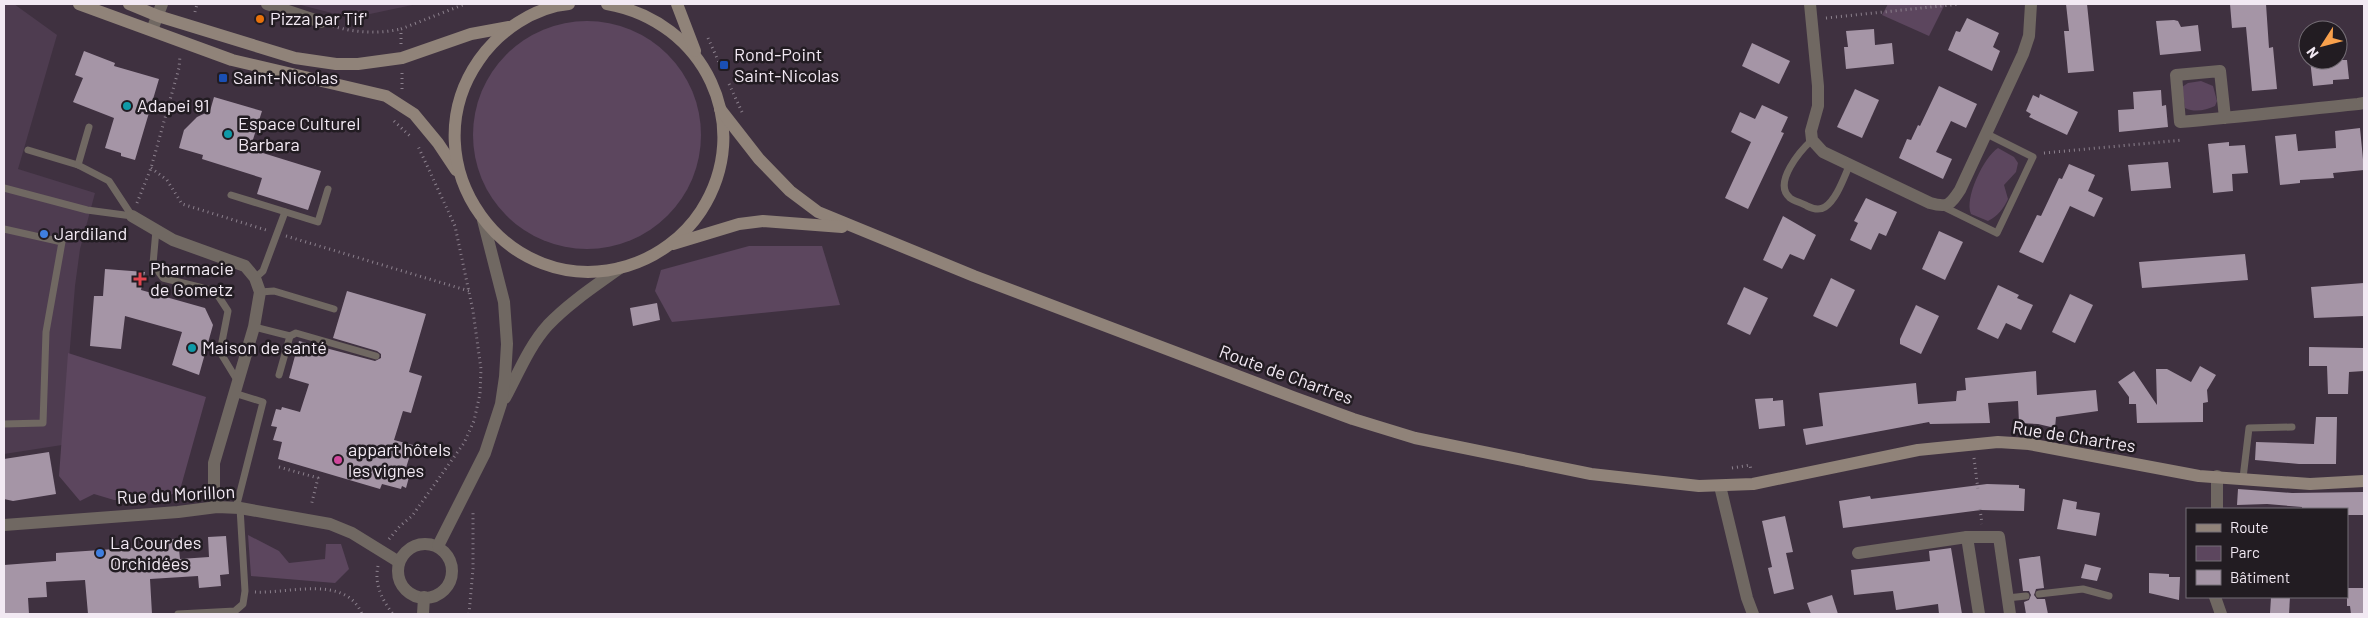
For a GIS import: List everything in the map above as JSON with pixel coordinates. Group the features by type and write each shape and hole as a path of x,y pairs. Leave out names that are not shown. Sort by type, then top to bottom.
{"main road":[{"path":"79,4 232,60 368,90 386,96 414,114 425,126 460,176 470,200 483,220 511,247 544,264 582,271 620,268 637,263 669,245 696,218 714,184 723,147 720,109 715,91 698,58 677,4"},
{"path":"129,4 160,10 262,48 310,61 358,64 402,58 471,34 511,27"},
{"path":"460,176 454,139 455,120 464,84 484,52 511,27 550,6 569,4"},
{"path":"607,4 639,12 656,20 671,31 698,58"},
{"name":"Route de Chartres","path":"720,109 760,159 790,190 818,212 857,229 1293,397 1389,430 1444,444 1591,474 1674,484 1720,486"},
{"name":"Route de Chartres","path":"669,245 739,224 763,221 810,223 857,229"},
{"name":"Rue de Chartres","path":"1720,486 1753,484 1918,450 1972,444 2029,444 2188,474 2310,484 2364,481"}],"street":[{"path":"268,4 322,22"},
{"path":"1810,4 1818,86 1818,106 1811,131 1812,140 1824,152 1930,203 1942,206 1952,202 1960,190 1987,134 2030,36 2031,4"},
{"path":"152,30 160,10"},
{"path":"2226,118 2220,71 2176,75 2180,122 2226,118 2364,103"},
{"path":"132,216 173,240 245,266 255,278 260,292 254,327 233,393 214,463 214,496 217,507"},
{"path":"483,220 504,302 508,344 501,404"},
{"path":"438,546 485,452 501,404 528,354 547,327 568,305 620,268"},
{"path":"2216,476 2217,508"},
{"path":"1720,486 1747,598 1753,614"},
{"name":"Rue du Morillon","path":"4,525 178,512 217,507 238,508 330,524 352,533 400,562"},
{"path":"1968,537 1979,614"},
{"path":"1858,553 1968,537 1999,537 2010,614"},
{"path":"419,544 438,546 450,560 452,578 441,593 424,598 416,596 403,586 399,578 400,562 404,554 419,544"},
{"path":"423,614 424,598"},
{"path":"2215,598 2221,614"}],"lane":[{"path":"78,165 89,127"},
{"path":"1942,206 1997,233 2033,156 1987,134"},
{"path":"1812,140 1797,154 1784,182 1784,191 1790,198 1815,210 1823,208 1830,202 1850,164"},
{"path":"28,150 78,165 109,180 132,216"},
{"path":"4,188 88,210 132,216"},
{"path":"231,195 318,222 328,189"},
{"path":"255,278 263,271 285,212"},
{"path":"4,229 62,242 46,332 43,423 4,424"},
{"path":"156,230 153,264 163,278 215,291 228,311 220,352 238,380"},
{"path":"260,292 274,291 334,310"},
{"path":"254,327 290,336 296,333 376,356"},
{"path":"279,375 290,336"},
{"path":"178,614 235,611 243,604 244,591 238,508 263,402 233,393"},
{"path":"2243,478 2249,428 2292,428"},
{"path":"2039,594 2083,589 2109,596"},
{"path":"2007,598 2026,596"}],"path":[{"path":"195,12 197,4"},
{"path":"322,22 348,31 381,32 401,29 465,4"},
{"path":"1812,20 1960,4"},
{"path":"393,614 379,591 376,575 390,535 412,516 464,443 476,415 480,394 481,369 469,291 455,226 415,140 393,119 402,93 401,29"},
{"path":"706,34 744,114"},
{"path":"132,216 151,168 179,68 180,56"},
{"path":"2033,156 2183,140"},
{"path":"151,168 167,180 182,204 469,291"},
{"path":"1972,444 1978,490"},
{"path":"1724,470 1750,465 1753,484"},
{"path":"279,467 318,478 308,519"},
{"path":"469,614 474,503"},
{"path":"244,591 332,590 348,595 362,614"}],"shaded area":[{"name":"Jardiland","path":"4,4 14,4 57,35 18,169 95,193 80,249 75,286 62,445 4,454"},
{"path":"297,4 417,4 351,18"}],"green space":[{"path":"1888,4 1945,4 1929,36 1882,15"},
{"path":"576,21 598,21 631,29 651,40 668,54 682,71 693,91 701,124 699,157 693,179 682,199 668,216 651,230 631,241 598,249 576,249 543,241 533,236 514,223 499,208 481,179 473,146 473,124 481,91 486,81 499,62 514,47 543,29"},
{"path":"2201,81 2213,86 2217,101 2215,106 2200,110 2185,108 2182,87 2188,83"},
{"path":"1998,148 2014,157 2018,163 2016,172 2004,185 2008,199 2003,209 1988,221 1971,214 1970,198 1981,169"},
{"path":"749,246 822,246 840,305 672,322 655,291 661,270"},
{"path":"68,353 206,397 180,490 161,500 114,500 94,494 80,501 59,476"},
{"path":"248,535 279,551 289,563 325,559 326,544 341,544 349,569 335,583 251,576"}],"building":[{"path":"2066,4 2087,4 2094,71 2068,73 2064,31 2069,31"},
{"path":"2230,4 2266,4 2269,48 2273,47 2277,89 2252,91 2246,27 2232,28"},
{"path":"1967,18 1999,33 1993,47 2000,51 1992,71 1948,50 1956,31 1960,32"},
{"path":"2156,21 2178,21 2181,27 2198,25 2201,51 2160,55"},
{"path":"1874,29 1875,45 1892,43 1894,64 1846,69 1844,47 1848,47 1846,31"},
{"path":"1752,43 1790,61 1779,84 1742,66"},
{"name":"Adapei 91","path":"84,51 115,63 114,66 159,79 135,160 105,148 114,118 73,102 83,78 75,75"},
{"path":"2311,70 2348,70 2349,79 2333,80 2333,84 2313,86"},
{"path":"1939,86 1977,104 1966,128 1951,121 1936,152 1952,159 1943,179 1899,158 1907,139 1911,140 1918,125 1920,126"},
{"path":"1855,89 1879,100 1862,138 1837,127"},
{"path":"2161,90 2162,106 2166,105 2168,127 2119,132 2118,110 2134,109 2133,92"},
{"path":"2040,94 2078,112 2067,135 2029,117 2031,114 2026,111 2033,95 2039,98"},
{"path":"214,97 262,111 250,149 321,171 308,210 257,194 262,178 202,159 203,155 179,148 184,130 197,117 210,111"},
{"path":"1762,105 1788,117 1781,132 1784,133 1748,209 1725,198 1751,142 1731,132 1740,112 1755,119"},
{"path":"2360,128 2364,170 2333,173 2334,178 2300,180 2300,183 2280,185 2275,136 2296,134 2298,151 2336,148 2335,131"},
{"path":"2229,142 2229,146 2245,145 2248,173 2232,174 2233,191 2213,193 2208,144"},
{"path":"2168,162 2171,188 2131,191 2128,165"},
{"path":"2069,164 2095,175 2088,191 2103,198 2094,217 2070,206 2043,263 2019,252 2037,215 2041,216 2059,178 2062,179"},
{"path":"1866,198 1897,212 1886,236 1879,233 1871,250 1850,240 1858,223 1854,221"},
{"path":"1783,216 1816,235 1804,260 1790,254 1782,269 1763,260"},
{"path":"1939,231 1963,242 1945,280 1922,269"},
{"path":"2245,254 2248,280 2142,288 2139,262"},
{"path":"105,269 145,272 141,290 205,308 213,325 199,375 172,365 182,332 125,316 121,349 90,346 94,296 103,296"},
{"path":"1831,278 1855,290 1837,327 1813,316"},
{"path":"2364,283 2364,316 2314,318 2311,287"},
{"path":"1998,285 2019,295 2017,298 2033,305 2021,330 2006,323 1998,339 1977,329"},
{"path":"1744,287 1768,298 1750,335 1727,324"},
{"path":"347,291 426,314 409,372 422,376 411,413 403,411 394,440 413,445 406,468 411,470 406,488 402,486 401,489 382,484 380,489 278,459 282,442 273,440 277,427 271,426 276,409 281,410 282,407 300,412 309,384 289,378 299,341 375,361 381,358 381,354 377,351 333,338"},
{"path":"2070,294 2093,305 2075,343 2052,332"},
{"path":"657,303 660,320 633,326 630,308"},
{"path":"1916,305 1939,316 1921,354 1900,344 1900,339"},
{"path":"2309,347 2364,348 2364,371 2349,372 2348,394 2328,394 2327,366 2309,366"},
{"path":"2200,366 2216,375 2207,390 2208,402 2203,403 2203,422 2137,423 2136,404 2129,404 2129,397 2118,382 2134,371 2157,405 2156,369 2167,369 2191,382"},
{"path":"2036,371 2037,395 2096,390 2098,411 2056,417 2055,428 2038,424 2019,423 2018,401 1988,403 1990,423 1930,424 1929,422 1806,445 1803,429 1823,426 1819,393 1916,383 1918,404 1956,401 1957,391 1966,390 1965,378"},
{"path":"1773,398 1773,401 1783,400 1785,426 1759,429 1755,399"},
{"path":"2316,417 2337,417 2336,464 2299,464 2255,460 2256,442 2314,444"},
{"path":"49,452 56,494 13,501 4,499 4,459"},
{"path":"1987,484 2019,485 2019,488 2025,489 2024,511 1981,510 1843,528 1839,501 1870,496 1871,499"},
{"path":"2238,489 2292,493 2364,492 2364,515 2348,515 2348,508 2302,508 2267,504 2237,505"},
{"path":"2063,499 2077,502 2076,509 2100,513 2096,536 2057,529"},
{"path":"1785,516 1793,552 1786,553 1794,589 1774,594 1768,568 1772,567 1762,521"},
{"path":"226,536 229,574 220,575 221,586 199,588 198,576 150,579 152,614 88,614 85,580 46,582 47,597 28,598 29,614 4,614 4,565 56,561 56,553 160,546 160,540 178,539 180,559 209,557 208,537"},
{"path":"1951,548 1962,614 1939,614 1938,604 1896,610 1893,591 1854,595 1851,570 1930,561 1929,551"},
{"path":"2040,556 2044,588 2036,589 2034,595 2037,599 2045,599 2048,614 2026,614 2024,602 2029,600 2031,595 2029,591 2023,591 2019,559"},
{"path":"2085,564 2101,568 2097,581 2081,578"},
{"path":"2149,573 2169,574 2169,577 2180,577 2179,600 2149,593"},
{"path":"2348,588 2364,588 2364,614 2351,614 2350,606 2347,606"},
{"path":"1832,595 1838,614 1811,614 1807,603"},
{"path":"2271,598 2290,598 2289,614 2270,613"}],"place":[{"name":"Pizza par Tif'","path":"260,19"},
{"name":"Rond-Point Saint-Nicolas","path":"724,65"},
{"name":"Saint-Nicolas","path":"223,78"},
{"name":"Adapei 91","path":"127,106"},
{"name":"Espace Culturel Barbara","path":"228,134"},
{"name":"Jardiland","path":"44,234"},
{"name":"Pharmacie de Gometz","path":"140,279"},
{"name":"Maison de santé","path":"192,348"},
{"name":"appart hôtels les vignes","path":"338,460"},
{"name":"La Cour des Orchidées","path":"100,553"}]}
